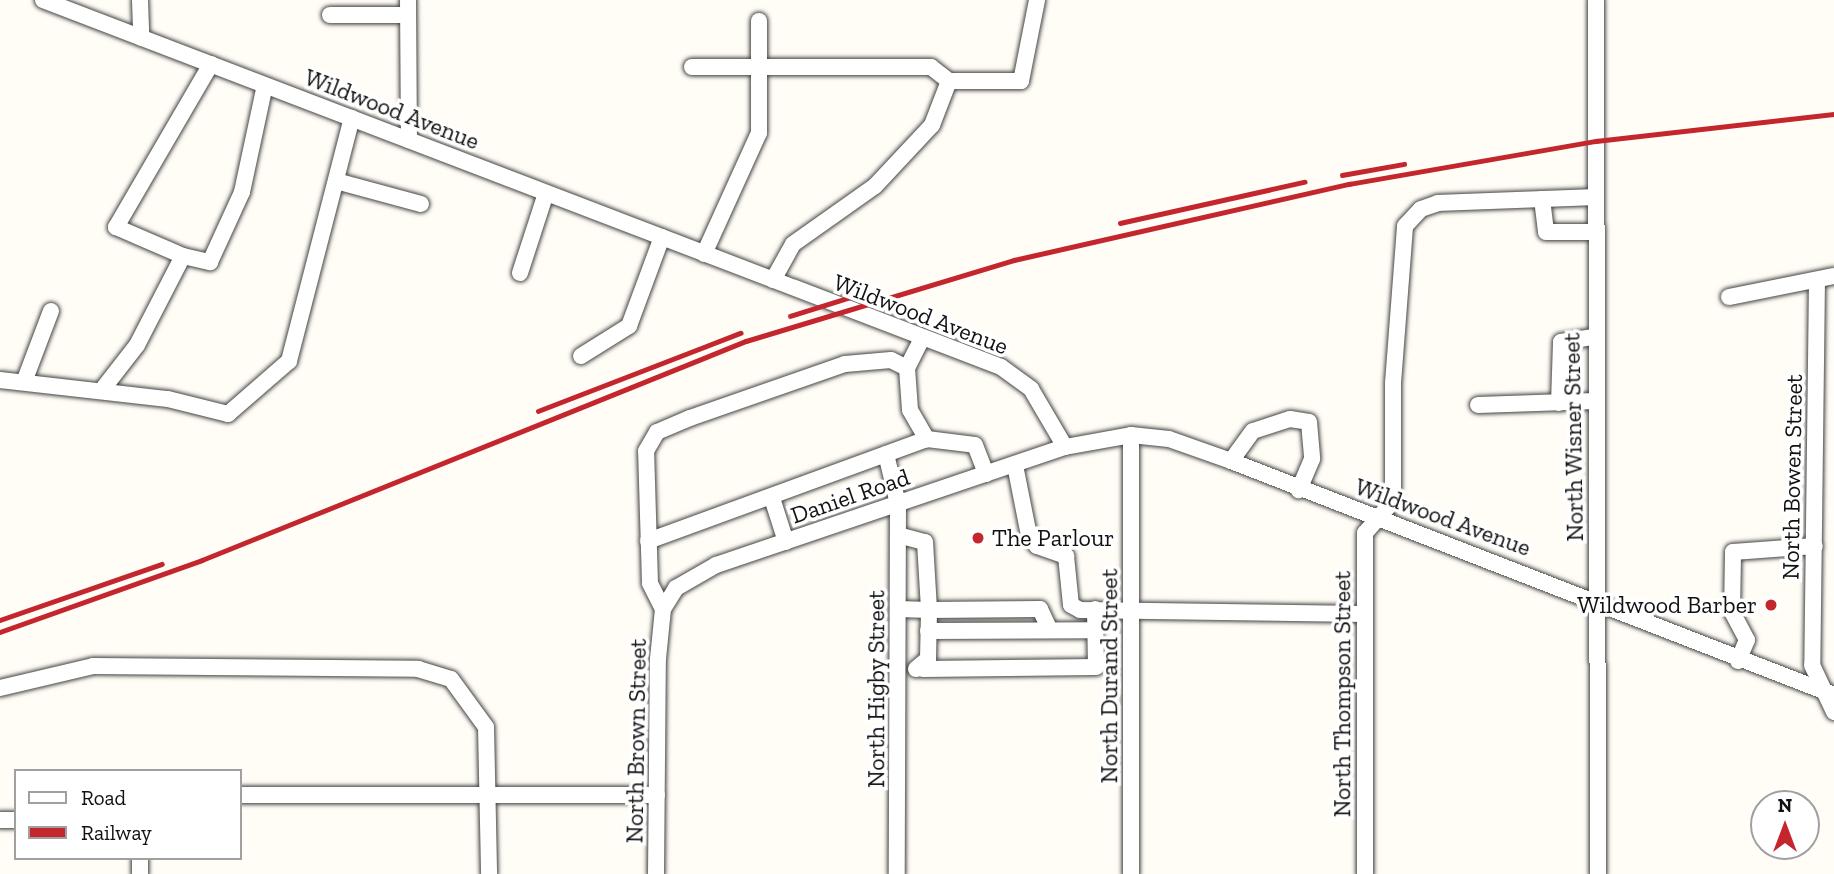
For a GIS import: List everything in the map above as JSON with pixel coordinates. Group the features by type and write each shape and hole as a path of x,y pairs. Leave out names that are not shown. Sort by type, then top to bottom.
{"street":[{"name":"Wildwood Avenue","path":"43,0 1001,366 1031,389 1065,447 1132,435 1169,439 1599,603 1738,661 1829,693"},
{"path":"140,0 141,38"},
{"path":"692,67 931,67 949,82 1021,82 1037,0"},
{"name":"North Wisner Street","path":"1596,0 1594,337 1599,603 1598,874"},
{"path":"330,15 408,8 409,140"},
{"path":"704,254 759,133 759,21"},
{"path":"211,64 116,227 183,256 210,262 242,192 265,85"},
{"path":"773,281 793,243 875,186 932,125 949,82"},
{"path":"0,380 102,390 228,414 289,360 352,118"},
{"path":"336,181 421,204"},
{"path":"520,274 546,193"},
{"name":"North Thompson Street","path":"1365,874 1365,533 1376,517 1393,501 1393,383 1405,226 1421,209 1438,204 1595,197"},
{"path":"1542,199 1546,232 1595,232"},
{"path":"581,356 629,326 662,237"},
{"path":"102,390 137,345 183,256"},
{"path":"1729,297 1834,276"},
{"name":"North Bowen Street","path":"1817,280 1812,665 1829,693 1834,712"},
{"path":"24,382 51,312"},
{"path":"1559,403 1561,342 1594,337"},
{"path":"922,338 907,368 909,410 927,439"},
{"path":"663,609 650,583 648,541 646,450 657,432 845,364 877,358 907,368"},
{"path":"1478,405 1595,401"},
{"path":"1231,461 1253,431 1290,419 1309,422 1312,459 1299,490"},
{"name":"North Durand Street","path":"1131,874 1132,435"},
{"path":"648,541 772,498 927,439 975,445 986,474"},
{"name":"Daniel Road","path":"663,609 676,588 695,576 786,542 1065,447"},
{"name":"North Higby Street","path":"886,454 898,504 897,874"},
{"path":"1015,465 1029,536 1070,563 1071,605 1095,610 1364,614"},
{"path":"772,498 786,542"},
{"path":"898,535 925,542 929,610 923,669"},
{"path":"1738,661 1747,640 1732,612 1733,552 1815,546"},
{"name":"North Brown Street","path":"656,874 663,609"},
{"path":"899,609 1040,609 1050,630"},
{"path":"899,670 1096,667 1095,610"},
{"path":"928,631 1095,630"},
{"path":"0,688 93,666 418,669 451,679 486,727 490,793 489,874"},
{"path":"242,796 490,793 657,795"}],"railway":[{"path":"0,632 202,560 746,341 1014,260 1349,184 1596,141 1834,114"},
{"path":"1342,175 1404,164"},
{"path":"1120,223 1304,182"},
{"path":"790,316 860,294"},
{"path":"538,411 740,333"},
{"path":"0,620 162,564"}],"place":[{"name":"The Parlour","path":"978,538"},
{"name":"Wildwood Barber","path":"1771,605"}]}
